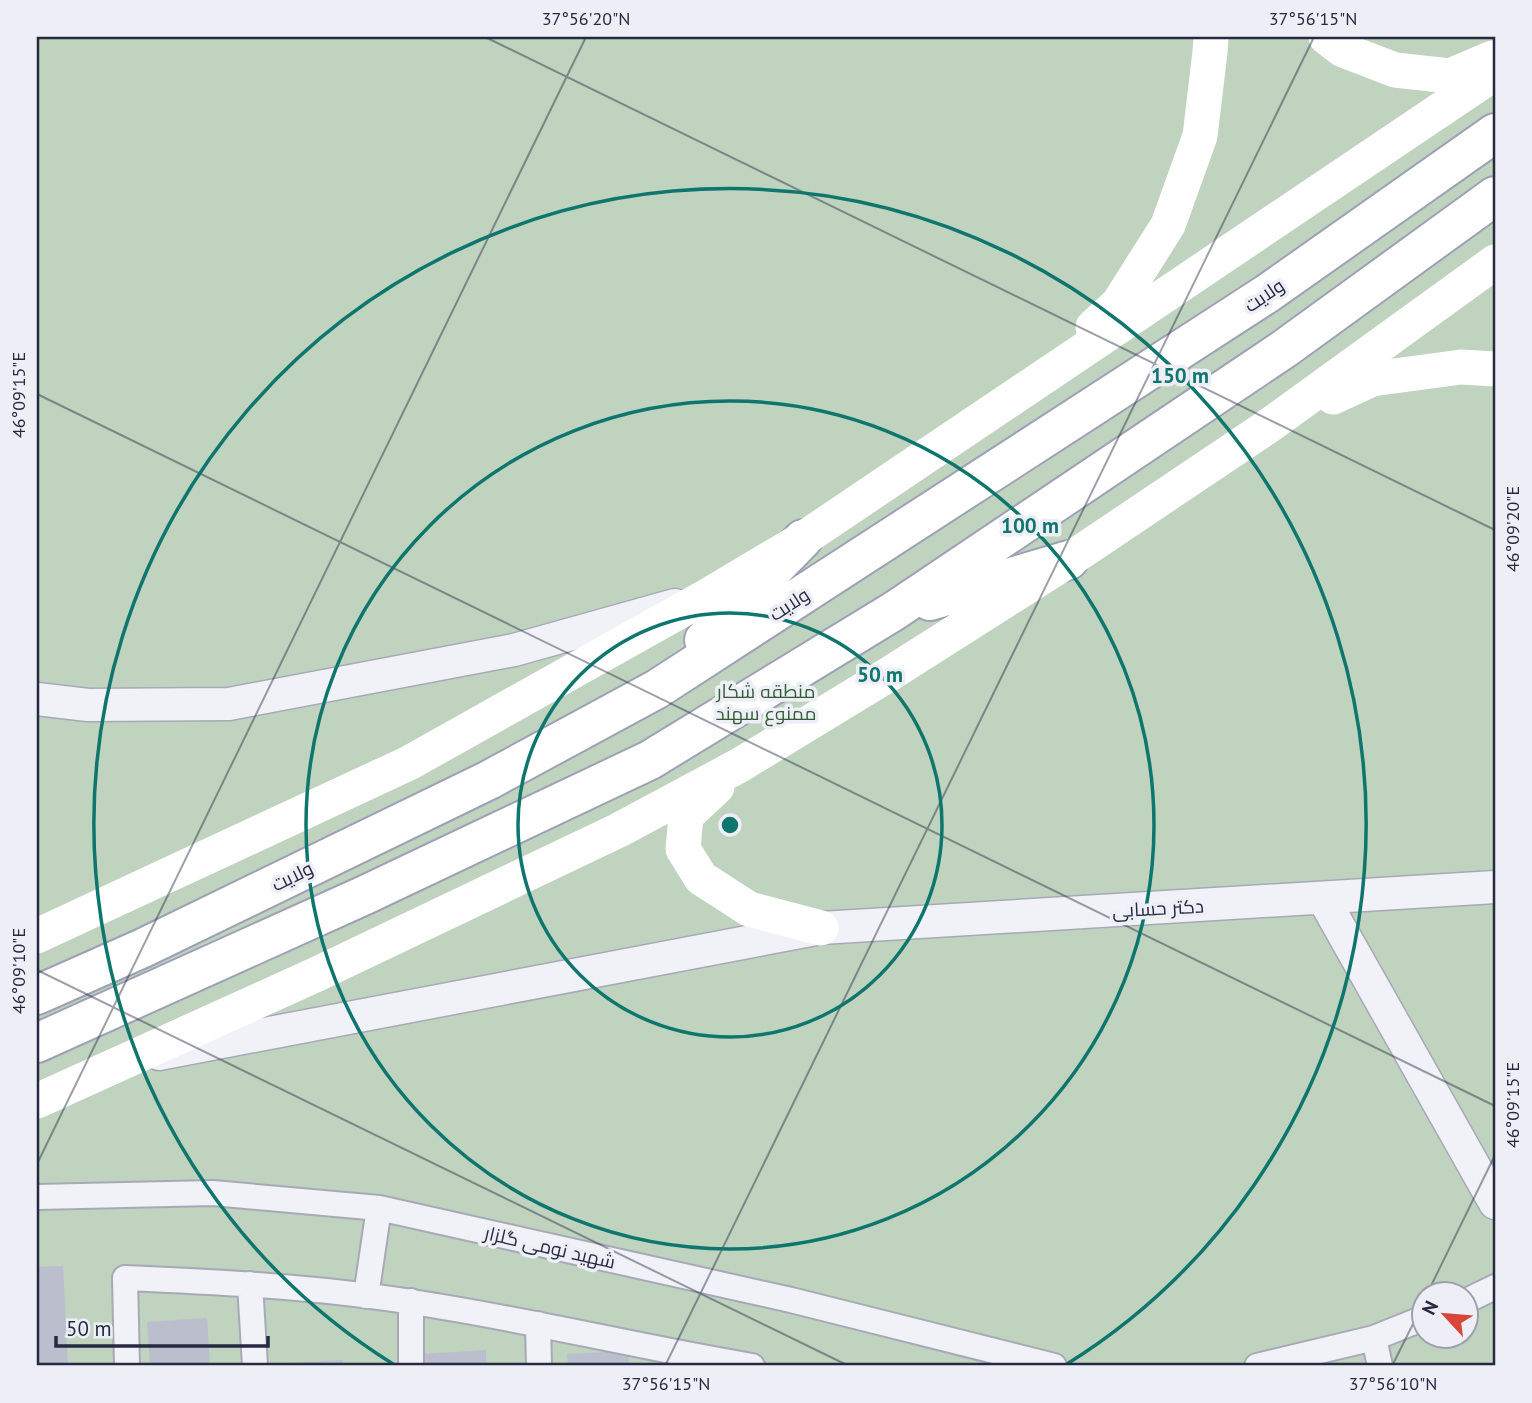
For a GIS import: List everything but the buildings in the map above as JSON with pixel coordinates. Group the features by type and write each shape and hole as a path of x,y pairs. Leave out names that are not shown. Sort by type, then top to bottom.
{"main road":[{"path":"1018,395 1118,304 1168,225 1200,136 1210,37"},
{"path":"1326,37 1343,50 1395,70 1450,76 1495,57"},
{"path":"37,936 409,762 707,596 803,539 1495,73"},
{"name":"ولایت","path":"37,995 143,948 489,780 657,689 1268,293 1495,133"},
{"path":"37,1042 365,895 650,760 894,611 1284,349 1495,196"},
{"path":"37,1101 315,975 607,836 740,765 1069,560 1266,427 1495,262"},
{"path":"1266,427 1372,379 1461,367 1495,369"},
{"path":"657,689 803,539"},
{"path":"894,611 1069,560"},
{"path":"740,765 686,816 683,849 701,878 749,909 821,928"}],"street":[{"path":"37,699 88,705 229,704 514,650 707,596"},
{"name":"دکتر حسابی","path":"120,1062 821,928 1495,887"},
{"path":"1323,898 1495,1203"},
{"name":"شهید نومی گلزار","path":"37,1198 213,1193 379,1208 791,1300 1054,1366"},
{"path":"366,1296 379,1208"},
{"path":"127,1366 125,1278 250,1284 411,1301 538,1324 683,1360 752,1366"},
{"path":"250,1284 255,1366"},
{"path":"411,1301 411,1366"},
{"path":"1257,1366 1374,1338 1410,1323"},
{"path":"538,1324 539,1366"},
{"path":"1374,1338 1380,1366"}],"green space":[{"name":"منطقه شکار ممنوع سهند","path":"37,37 1495,37 1495,1366 37,1366"}]}
